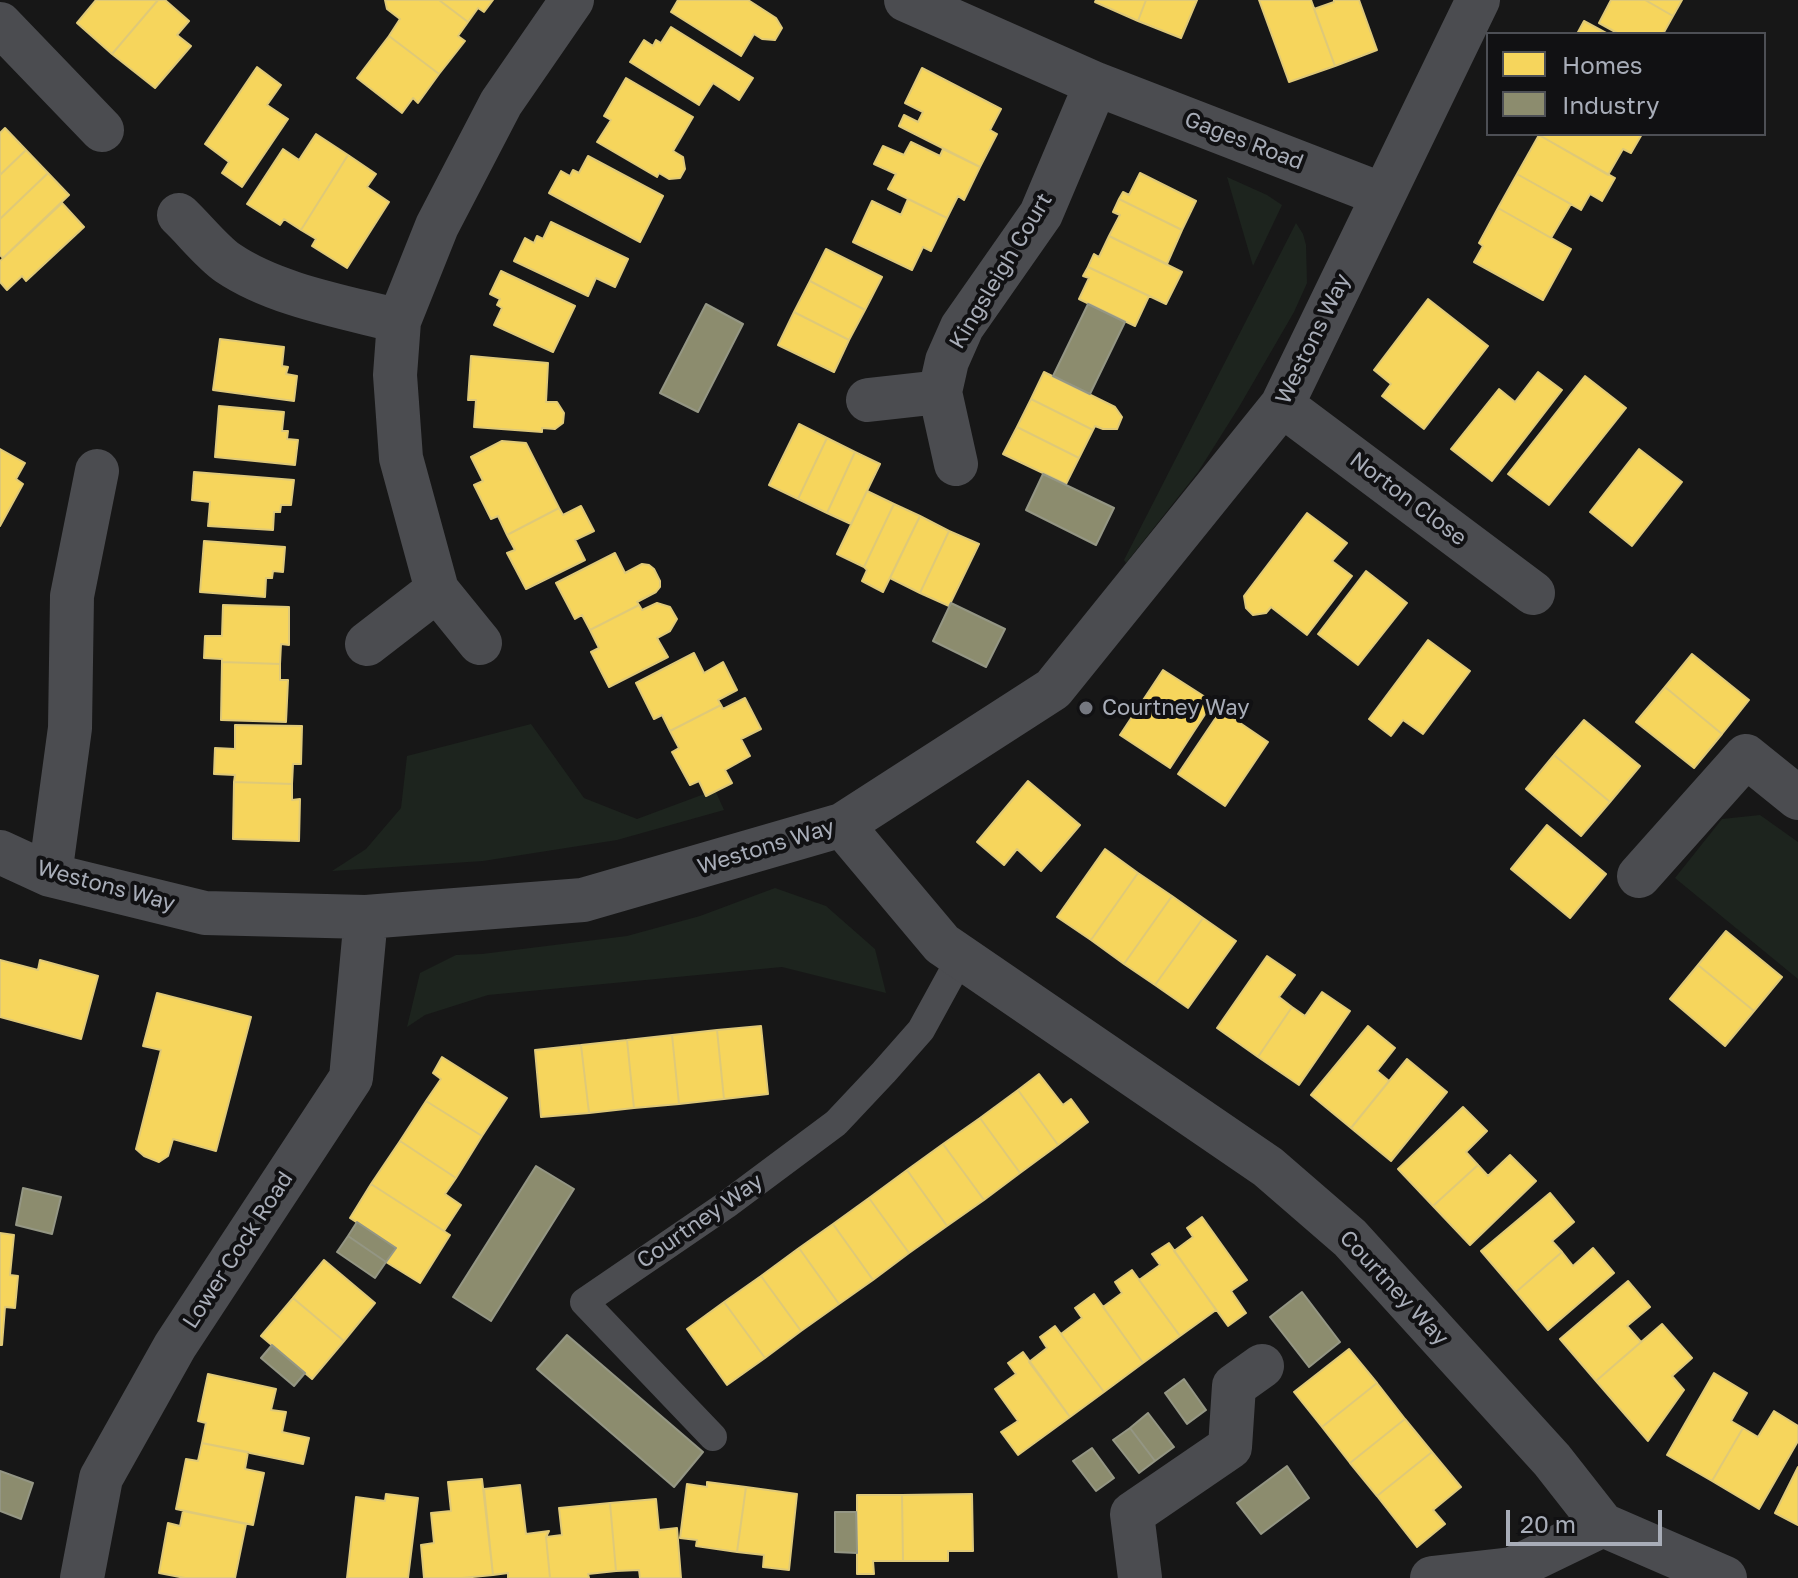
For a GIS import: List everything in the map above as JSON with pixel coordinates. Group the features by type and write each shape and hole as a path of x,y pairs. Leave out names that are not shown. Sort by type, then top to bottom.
{"street":[{"path":"0,14 2,0"},
{"path":"480,643 437,590 401,458 395,375 399,321 437,226 501,103 572,0"},
{"name":"Gages Road","path":"906,0 1096,84 1383,195"},
{"path":"1383,195 1478,0"},
{"path":"0,24 102,130"},
{"name":"Kingsleigh Court","path":"956,464 940,392 947,361 962,327 1041,214 1096,84"},
{"name":"Westons Way","path":"0,852 50,875 205,913 366,917 583,900 842,825 1053,689 1282,405 1383,195"},
{"path":"179,215 227,262 267,283 314,300 399,321"},
{"path":"868,400 940,392"},
{"name":"Norton Close","path":"1282,405 1533,593"},
{"path":"50,875 70,728 72,596 97,471"},
{"path":"367,644 437,590"},
{"path":"1639,876 1746,756 1798,798"},
{"name":"Courtney Way","path":"842,825 942,944 1268,1167 1350,1238 1552,1460 1603,1525 1725,1578"},
{"name":"Lower Cock Road","path":"82,1578 101,1478 175,1346 351,1078 366,917"},
{"path":"1140,1578 1132,1514 1230,1447 1234,1386 1262,1366"},
{"path":"1432,1578 1512,1569 1603,1525"}],"lane":[{"name":"Courtney Way","path":"713,1437 584,1302 726,1205 836,1123 921,1030 961,957"}],"shaded area":[{"path":"1227,177 1282,205 1253,266"},
{"path":"1296,223 1306,245 1307,283 1294,312 1198,472 1126,563 1124,560"},
{"path":"531,724 584,798 637,819 715,790 724,810 617,840 483,861 332,871 366,849 401,808 407,756"},
{"path":"1760,815 1798,842 1798,979 1675,878 1722,819"},
{"path":"775,888 826,906 875,949 886,993 782,967 488,995 425,1015 407,1027 420,973 456,955 627,936 700,916"}],"building: Homes":[{"path":"96,0 158,0 112,54 77,23"},
{"path":"158,0 165,0 189,21 177,35 191,46 155,88 112,54"},
{"path":"385,0 439,0 468,22 458,36 465,41 439,74 389,36 400,19 387,9"},
{"path":"439,0 493,0 484,12 478,8 468,22"},
{"path":"678,0 748,0 776,18 782,28 775,40 762,39 754,34 741,56 671,12"},
{"path":"1096,0 1146,0 1138,21"},
{"path":"1146,0 1197,0 1181,38 1138,21"},
{"path":"1259,0 1311,0 1335,66 1289,82"},
{"path":"1334,0 1359,0 1377,50 1335,66 1314,9"},
{"path":"1611,0 1645,0 1673,16 1664,32 1615,32 1599,23"},
{"path":"1645,0 1682,0 1673,16"},
{"path":"1584,21 1604,32 1578,32"},
{"path":"671,27 753,78 739,100 713,83 699,105 630,62 644,40 653,46 656,40 661,43"},
{"path":"389,36 439,74 418,103 413,98 402,113 357,78"},
{"path":"257,67 281,85 267,105 288,119 242,187 222,173 229,162 205,144"},
{"path":"922,68 1001,109 990,130 997,134 980,167 899,126 904,115 918,122 923,112 905,103"},
{"path":"626,78 693,117 673,151 683,157 685,169 680,178 669,179 659,173 657,177 597,142 611,120 604,116"},
{"path":"5,128 26,150 0,175 0,133"},
{"path":"316,134 348,155 301,230 284,219 280,225 247,204 283,149 299,160"},
{"path":"1541,136 1641,136 1631,153 1623,149 1608,175"},
{"path":"1541,136 1615,178 1602,201 1590,194 1581,210 1517,174"},
{"path":"911,142 940,156 943,149 980,167 964,200 958,196 947,218 888,189 896,174 874,164 883,146 904,155"},
{"path":"26,150 48,173 0,219 0,175"},
{"path":"348,155 376,174 367,187 389,202 347,268 312,246 316,239 301,230"},
{"path":"588,156 663,196 640,242 549,193 561,171 570,176 573,170 579,173"},
{"path":"48,173 69,195 3,258 0,255 0,219"},
{"path":"1140,173 1196,201 1182,230 1119,199 1123,192 1129,195"},
{"path":"1517,174 1571,204 1551,238 1498,208"},
{"path":"908,199 947,218 931,251 923,247 912,270 853,242 872,201 901,215"},
{"path":"1119,199 1182,230 1167,264 1109,236 1120,215 1113,212"},
{"path":"62,203 84,227 26,281 22,276 7,290 0,282 0,261"},
{"path":"1498,208 1571,249 1543,300 1474,262 1483,246 1479,243"},
{"path":"551,222 628,259 615,287 596,278 588,296 514,261 525,238 534,243 537,236 543,239"},
{"path":"1109,236 1182,272 1166,304 1088,267 1094,254 1099,257"},
{"path":"826,249 882,277 865,310 810,281"},
{"path":"1088,267 1149,296 1135,326 1079,299 1089,278 1083,276"},
{"path":"501,271 575,306 553,352 494,325 502,308 497,305 500,299 490,294"},
{"path":"810,281 865,310 849,340 794,312"},
{"path":"1428,299 1488,346 1424,429 1382,396 1391,384 1374,370"},
{"path":"794,312 849,340 834,372 778,345"},
{"path":"220,339 284,347 282,366 288,367 286,374 297,376 294,401 213,390"},
{"path":"471,356 548,363 546,402 557,402 564,413 563,423 555,429 542,428 542,432 474,427 476,400 468,400"},
{"path":"1044,372 1115,407 1122,417 1117,429 1095,426 1093,430 1031,399"},
{"path":"1538,372 1562,390 1492,481 1451,449 1499,389 1515,402"},
{"path":"1585,376 1626,408 1549,505 1508,474"},
{"path":"1031,399 1093,430 1079,458 1017,427"},
{"path":"219,406 284,412 282,431 288,431 287,439 298,440 295,465 215,457"},
{"path":"799,424 827,438 798,499 769,485"},
{"path":"1017,427 1079,458 1066,484 1003,454"},
{"path":"827,438 855,452 827,513 798,499"},
{"path":"502,441 526,443 559,508 507,535 498,516 491,519 474,485 483,481 471,457"},
{"path":"0,449 25,463 16,479 23,484 0,526"},
{"path":"1639,449 1682,482 1632,546 1590,512"},
{"path":"855,452 880,464 851,524 827,513"},
{"path":"194,472 294,480 291,505 281,505 280,512 274,512 273,530 208,526 210,502 192,500"},
{"path":"867,491 894,504 864,567 837,554"},
{"path":"894,504 920,516 883,592 862,581 867,570 864,567"},
{"path":"581,506 594,531 575,540 585,560 526,589 507,553 515,550 507,535 559,508 563,515"},
{"path":"1307,513 1347,543 1332,561 1352,576 1307,635 1271,607 1266,613 1253,615 1246,608 1244,596"},
{"path":"920,516 949,531 920,593 890,578"},
{"path":"949,531 979,544 949,606 920,593"},
{"path":"204,541 285,547 283,572 273,571 272,578 266,578 265,597 200,592"},
{"path":"615,553 625,573 642,564 649,565 660,581 660,587 637,602 639,605 590,630 582,615 575,619 556,583"},
{"path":"1366,571 1407,603 1358,665 1318,634"},
{"path":"657,603 670,607 677,619 670,631 657,638 668,657 609,687 591,652 599,648 590,630 639,605 642,610"},
{"path":"223,605 289,607 289,645 281,644 280,664 222,662 222,659 204,658 205,636 222,636"},
{"path":"1428,640 1470,671 1423,734 1403,720 1391,736 1369,719"},
{"path":"694,653 704,673 723,662 737,690 718,700 721,705 670,731 662,715 654,719 636,683"},
{"path":"1692,654 1749,700 1722,734 1665,687"},
{"path":"222,662 280,664 280,680 288,680 286,722 221,720"},
{"path":"1163,670 1213,702 1170,768 1120,735"},
{"path":"1665,687 1722,734 1694,768 1636,722"},
{"path":"745,698 761,729 741,739 750,756 725,770 732,783 706,796 699,781 690,785 672,752 679,748 670,731 721,705 723,709"},
{"path":"1221,710 1268,742 1225,806 1178,774"},
{"path":"1584,720 1640,766 1610,802 1554,755"},
{"path":"235,725 302,726 301,764 293,764 292,784 234,782 235,775 214,774 215,748 235,749"},
{"path":"1554,755 1610,802 1581,836 1526,789"},
{"path":"1028,781 1080,825 1041,871 1017,849 1004,865 977,842"},
{"path":"234,782 292,784 292,800 300,799 299,841 233,839"},
{"path":"1547,825 1606,874 1570,918 1511,869"},
{"path":"1105,849 1138,873 1091,940 1057,917"},
{"path":"1138,873 1172,896 1124,964 1091,940"},
{"path":"1172,896 1203,918 1155,985 1124,964"},
{"path":"1203,918 1236,941 1188,1008 1155,985"},
{"path":"1726,931 1782,977 1754,1011 1698,965"},
{"path":"1267,956 1295,975 1279,997 1292,1007 1258,1057 1217,1028"},
{"path":"0,960 38,970 40,960 98,976 81,1039 0,1017"},
{"path":"1698,965 1754,1011 1725,1046 1670,999"},
{"path":"1322,992 1350,1011 1299,1085 1258,1057 1292,1007 1305,1016"},
{"path":"157,993 251,1017 216,1151 173,1139 168,1156 159,1162 136,1149 161,1050 143,1046"},
{"path":"761,1026 768,1094 724,1099 717,1030"},
{"path":"1368,1026 1395,1048 1377,1071 1389,1081 1351,1128 1311,1095"},
{"path":"717,1030 724,1099 679,1104 672,1035"},
{"path":"672,1035 679,1104 634,1108 627,1040"},
{"path":"627,1040 634,1108 589,1113 581,1045"},
{"path":"581,1045 589,1113 541,1117 535,1050"},
{"path":"442,1057 507,1098 482,1136 426,1101 441,1079 433,1073"},
{"path":"1407,1059 1447,1092 1391,1161 1351,1128"},
{"path":"1039,1074 1063,1105 1071,1099 1088,1122 1058,1145 1018,1090"},
{"path":"1018,1090 1058,1145 1020,1173 980,1118"},
{"path":"426,1101 482,1136 456,1178 400,1141"},
{"path":"1463,1107 1487,1131 1466,1152 1478,1165 1433,1206 1398,1169"},
{"path":"980,1118 1020,1173 984,1200 943,1144"},
{"path":"400,1141 456,1178 445,1194 461,1205 444,1231 371,1184"},
{"path":"943,1144 984,1200 947,1226 907,1170"},
{"path":"1510,1155 1536,1181 1470,1245 1433,1206 1478,1165 1488,1176"},
{"path":"907,1170 947,1226 909,1253 869,1198"},
{"path":"371,1184 450,1235 420,1283 386,1262 396,1248 350,1218"},
{"path":"1550,1193 1574,1222 1552,1241 1562,1252 1516,1292 1481,1251"},
{"path":"869,1198 909,1253 873,1280 833,1224"},
{"path":"1202,1217 1247,1280 1231,1291 1246,1313 1228,1326 1174,1251 1193,1237 1187,1228"},
{"path":"833,1224 873,1280 839,1304 799,1248"},
{"path":"0,1233 14,1235 10,1275 18,1276 15,1308 5,1307 2,1345 0,1345"},
{"path":"1169,1243 1216,1310 1180,1336 1139,1280 1160,1265 1152,1254"},
{"path":"799,1248 839,1304 801,1331 761,1276"},
{"path":"1593,1248 1614,1273 1548,1330 1516,1292 1562,1252 1573,1266"},
{"path":"324,1260 375,1303 344,1341 293,1298"},
{"path":"1132,1270 1180,1336 1143,1363 1103,1307 1122,1293 1115,1282"},
{"path":"761,1276 801,1331 765,1358 724,1302"},
{"path":"1628,1281 1650,1307 1627,1326 1641,1342 1596,1381 1560,1339"},
{"path":"1094,1294 1143,1363 1104,1392 1061,1334 1082,1318 1075,1308"},
{"path":"293,1298 344,1341 312,1379 261,1336"},
{"path":"724,1302 765,1358 727,1385 687,1329"},
{"path":"1662,1324 1692,1358 1672,1376 1684,1390 1648,1441 1596,1381"},
{"path":"1055,1326 1104,1392 1070,1417 1029,1362 1047,1348 1040,1337"},
{"path":"1349,1349 1377,1383 1322,1427 1294,1392"},
{"path":"1023,1352 1070,1417 1018,1455 1001,1432 1018,1421 995,1389 1016,1374 1008,1363"},
{"path":"1714,1373 1747,1393 1731,1421 1743,1428 1712,1481 1667,1455"},
{"path":"208,1374 276,1389 271,1410 286,1412 282,1432 309,1438 303,1464 202,1443 206,1423 198,1421"},
{"path":"1377,1383 1405,1419 1350,1463 1322,1427"},
{"path":"1774,1411 1798,1426 1798,1441 1759,1509 1712,1481 1743,1428 1758,1437"},
{"path":"1405,1419 1432,1452 1377,1496 1350,1463"},
{"path":"202,1443 248,1452 245,1469 264,1473 253,1525 176,1509 186,1459 198,1461"},
{"path":"1432,1452 1461,1487 1433,1510 1445,1524 1417,1547 1377,1496"},
{"path":"1798,1467 1798,1525 1775,1513"},
{"path":"482,1479 493,1575 424,1578 421,1545 434,1543 431,1513 451,1511 448,1482"},
{"path":"707,1482 746,1487 737,1552 696,1546 697,1540 680,1538 687,1484 707,1487"},
{"path":"520,1485 526,1534 549,1531 546,1537 550,1578 508,1578 508,1573 493,1575 484,1489"},
{"path":"746,1487 797,1494 789,1570 763,1567 764,1555 737,1552"},
{"path":"386,1494 418,1498 408,1578 347,1578 356,1497 385,1501"},
{"path":"972,1494 973,1551 948,1551 948,1561 903,1561 902,1495"},
{"path":"857,1495 902,1495 903,1561 873,1561 874,1574 857,1574"},
{"path":"656,1499 659,1530 677,1528 681,1578 640,1578 639,1570 616,1571 610,1503"},
{"path":"610,1503 616,1571 588,1574 589,1578 550,1578 546,1537 562,1535 559,1508"},
{"path":"183,1511 246,1524 235,1578 185,1578 159,1573 168,1523 180,1526"}],"building: Industry":[{"path":"706,304 743,324 698,412 660,393"},
{"path":"1088,304 1125,322 1090,394 1053,376"},
{"path":"1043,474 1114,508 1096,545 1026,510"},
{"path":"951,603 1005,629 986,667 933,641"},
{"path":"536,1166 574,1189 491,1321 453,1297"},
{"path":"23,1188 61,1197 52,1234 16,1225"},
{"path":"357,1222 396,1248 386,1262 348,1236"},
{"path":"348,1236 386,1262 375,1278 337,1252"},
{"path":"1302,1292 1340,1342 1309,1367 1270,1317"},
{"path":"567,1335 703,1452 674,1487 537,1369"},
{"path":"272,1345 305,1373 294,1386 261,1358"},
{"path":"1184,1379 1206,1410 1187,1424 1165,1393"},
{"path":"1148,1413 1174,1447 1155,1461 1130,1428"},
{"path":"1130,1428 1155,1461 1139,1473 1113,1440"},
{"path":"1092,1448 1114,1478 1096,1491 1073,1461"},
{"path":"1287,1466 1309,1498 1261,1534 1237,1503"},
{"path":"0,1471 33,1483 21,1519 0,1511"},
{"path":"835,1512 856,1512 857,1553 835,1552"}],"place":[{"name":"Courtney Way","path":"1086,708"}]}
